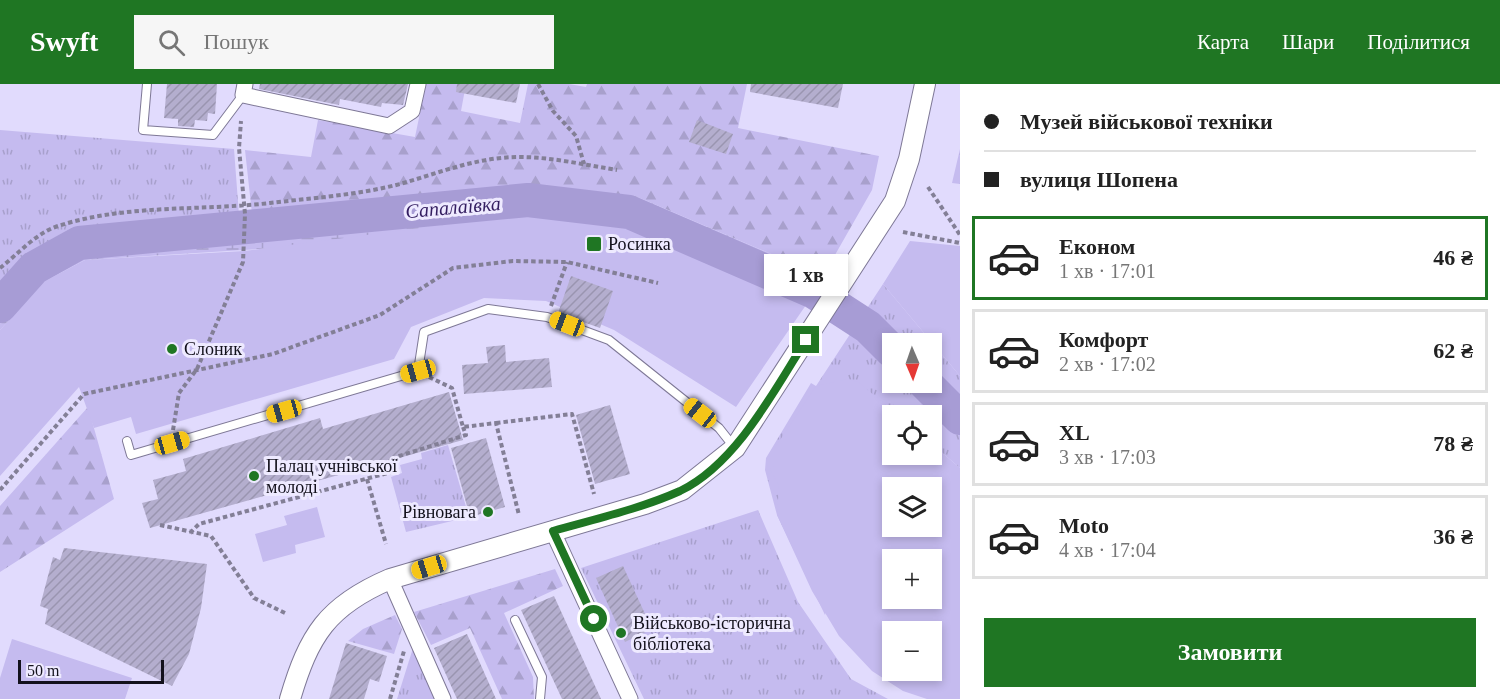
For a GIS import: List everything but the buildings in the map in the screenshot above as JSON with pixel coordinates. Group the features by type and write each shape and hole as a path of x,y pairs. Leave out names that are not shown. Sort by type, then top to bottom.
{"street":[{"path":"244,90 389,126 412,111 418,84"},
{"path":"290,699 306,653 327,620 344,603 364,590 390,579 645,504 682,490 735,448 895,201 909,159 926,84"},
{"path":"553,531 630,699"},
{"path":"390,579 443,699"}],"lane":[{"path":"147,84 143,130 213,135 244,90"},
{"path":"127,441 131,455 418,371 424,332 488,309 547,316 609,340 719,428 735,448"},
{"path":"515,620 542,677 540,699"}],"path":[{"path":"538,84 553,111 576,136 584,164"},
{"path":"172,443 179,393 197,369 243,262 245,214 239,148"},
{"path":"0,268 42,233 57,226 104,215 244,204 398,184 484,160 518,157 617,170"},
{"path":"928,187 960,235"},
{"path":"903,232 960,243"},
{"path":"0,490 84,394 273,354 380,315 453,268 513,261 567,262 658,283"},
{"path":"547,316 567,262"},
{"path":"190,533 199,524 272,502 395,471 396,457 466,435 452,388 418,371"},
{"path":"464,427 572,414 594,494"},
{"path":"496,423 519,515"},
{"path":"367,479 387,544"},
{"path":"160,525 210,536 254,597 285,613"},
{"path":"390,699 411,626"}],"green space":[{"path":"426,84 466,84 461,111 520,123 528,84 569,84 586,87 587,84 747,84 738,128 879,156 872,190 823,276 635,196 529,184 252,214 245,150 311,157 318,120 415,137"},
{"path":"0,130 234,149 239,215 73,227 25,255 0,283"},
{"path":"960,149 960,184 952,183"},
{"path":"529,184 635,196 823,276 806,305 623,226 85,260 43,282 0,330 0,283 25,255 73,227 252,214"},
{"path":"528,214 623,226 806,305 736,407 614,330 546,301 484,298 411,327 394,359 136,434 131,417 94,428 79,387 0,476 0,330 43,282 85,260 244,251"},
{"path":"910,241 960,246 960,376 942,354 942,333 924,333 883,284"},
{"path":"883,284 924,333 882,333 882,393 942,393 942,354 960,376 960,468 942,453 942,405 882,405 882,446 825,615 777,515 765,470 766,458 811,383 816,386"},
{"path":"848,379 858,382 886,405 882,405 882,465 942,465 942,453 960,468 960,699 927,699 903,691 888,681 942,681 942,621 882,621 882,677 872,671 839,636 812,591 777,515 779,486 770,469 774,466 774,449 816,386"},
{"path":"88,407 114,499 0,572 0,506"},
{"path":"448,445 469,517 406,532 391,477 402,473 400,465 422,459 421,453"},
{"path":"317,507 325,537 295,545 296,553 263,562 255,534 287,525 284,516"},
{"path":"758,510 798,602 851,679 888,699 644,699 581,568"},
{"path":"555,569 563,586 504,613 533,677 534,699 502,699 470,628 431,645 414,612"},
{"path":"395,615 402,629 394,654 348,641 363,629"},
{"path":"12,639 132,678 125,699 0,699 0,678"},
{"path":"413,648 436,699 397,699"}],"waterway":[{"name":"Сапалаївка","path":"0,306 34,268 79,243 528,200 629,212 814,292 868,327 882,341"},
{"name":"Сапалаївка","path":"935,393 960,418"}],"place":[{"name":"Росинка","path":"594,244"},
{"name":"Слоник","path":"172,349"},
{"name":"Палац учнівської молоді","path":"254,476"},
{"name":"Рівновага","path":"488,512"},
{"name":"Військово-історична бібліотека","path":"621,633"}],"route":[{"path":"594,619 553,531 645,504 682,490 707,472 735,448 806,340"}]}
